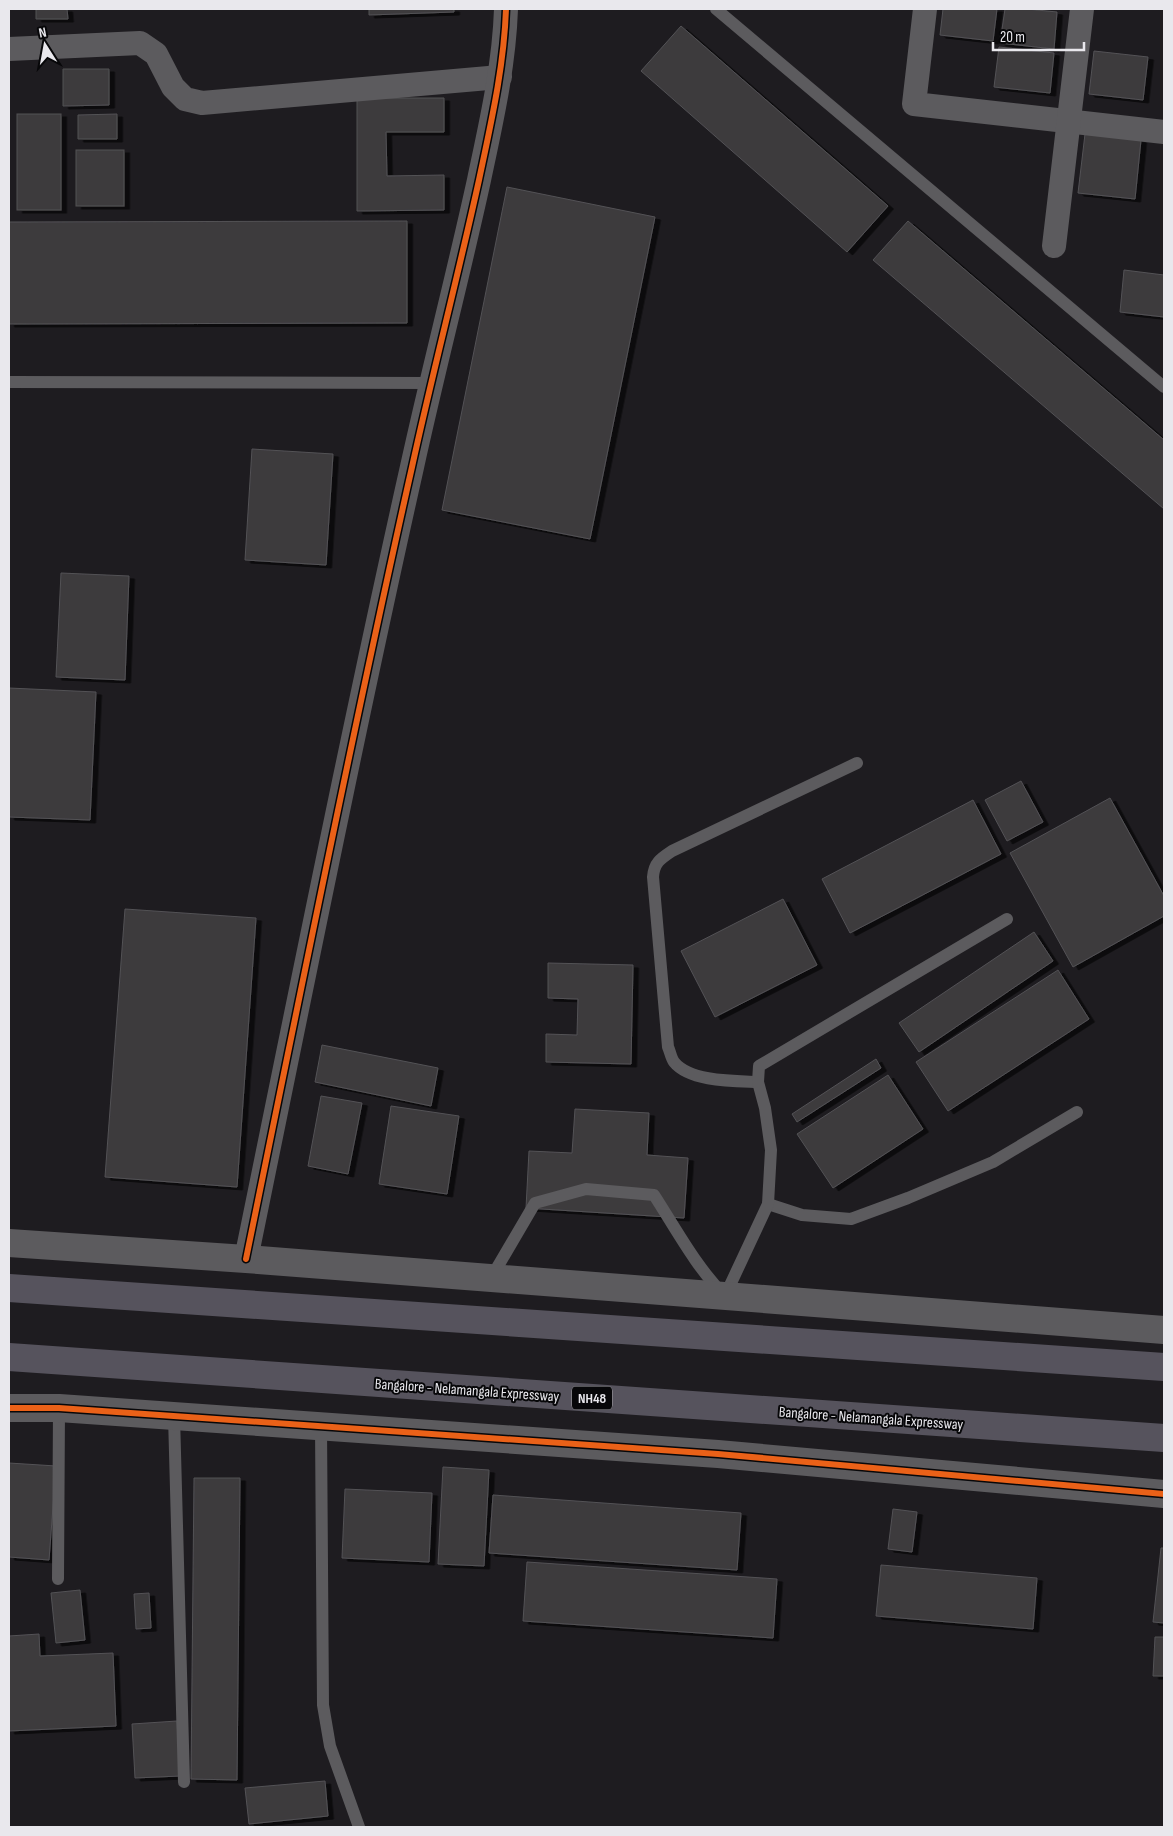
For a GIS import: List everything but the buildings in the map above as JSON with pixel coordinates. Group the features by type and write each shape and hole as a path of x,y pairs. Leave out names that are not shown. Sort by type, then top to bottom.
{"highway":[{"path":"9,1288 1164,1367"},
{"name":"Bangalore - Nelamangala Expressway","path":"9,1358 1164,1438"}],"street":[{"path":"246,1259 395,543 430,383 469,224 500,77 505,38 506,9"},
{"path":"925,9 914,104 1164,132"},
{"path":"1054,246 1082,9"},
{"path":"9,49 140,42 156,54 173,88 186,99 202,103 500,77"},
{"path":"9,1243 246,1259 1164,1330"},
{"path":"9,1408 59,1408 718,1454 1164,1494"}],"lane":[{"path":"716,9 1164,387"},
{"path":"9,382 430,383"},
{"path":"758,1082 714,1079 688,1072 674,1062 668,1047 654,887 654,867 661,858 672,851 857,763"},
{"path":"491,1278 535,1203 586,1189 654,1195 712,1283 725,1296 768,1204 771,1150 765,1108 758,1082 758,1068 762,1063 1007,919"},
{"path":"768,1204 802,1215 851,1219 908,1198 993,1162 1077,1112"},
{"path":"58,1578 59,1408"},
{"path":"174,1416 184,1782"},
{"path":"321,1426 323,1705 330,1746 359,1827"}],"cycle path":[{"path":"246,1259 369,665 420,431 488,137 500,74 506,9"},
{"path":"9,1408 59,1408 718,1454 1164,1494"}]}
